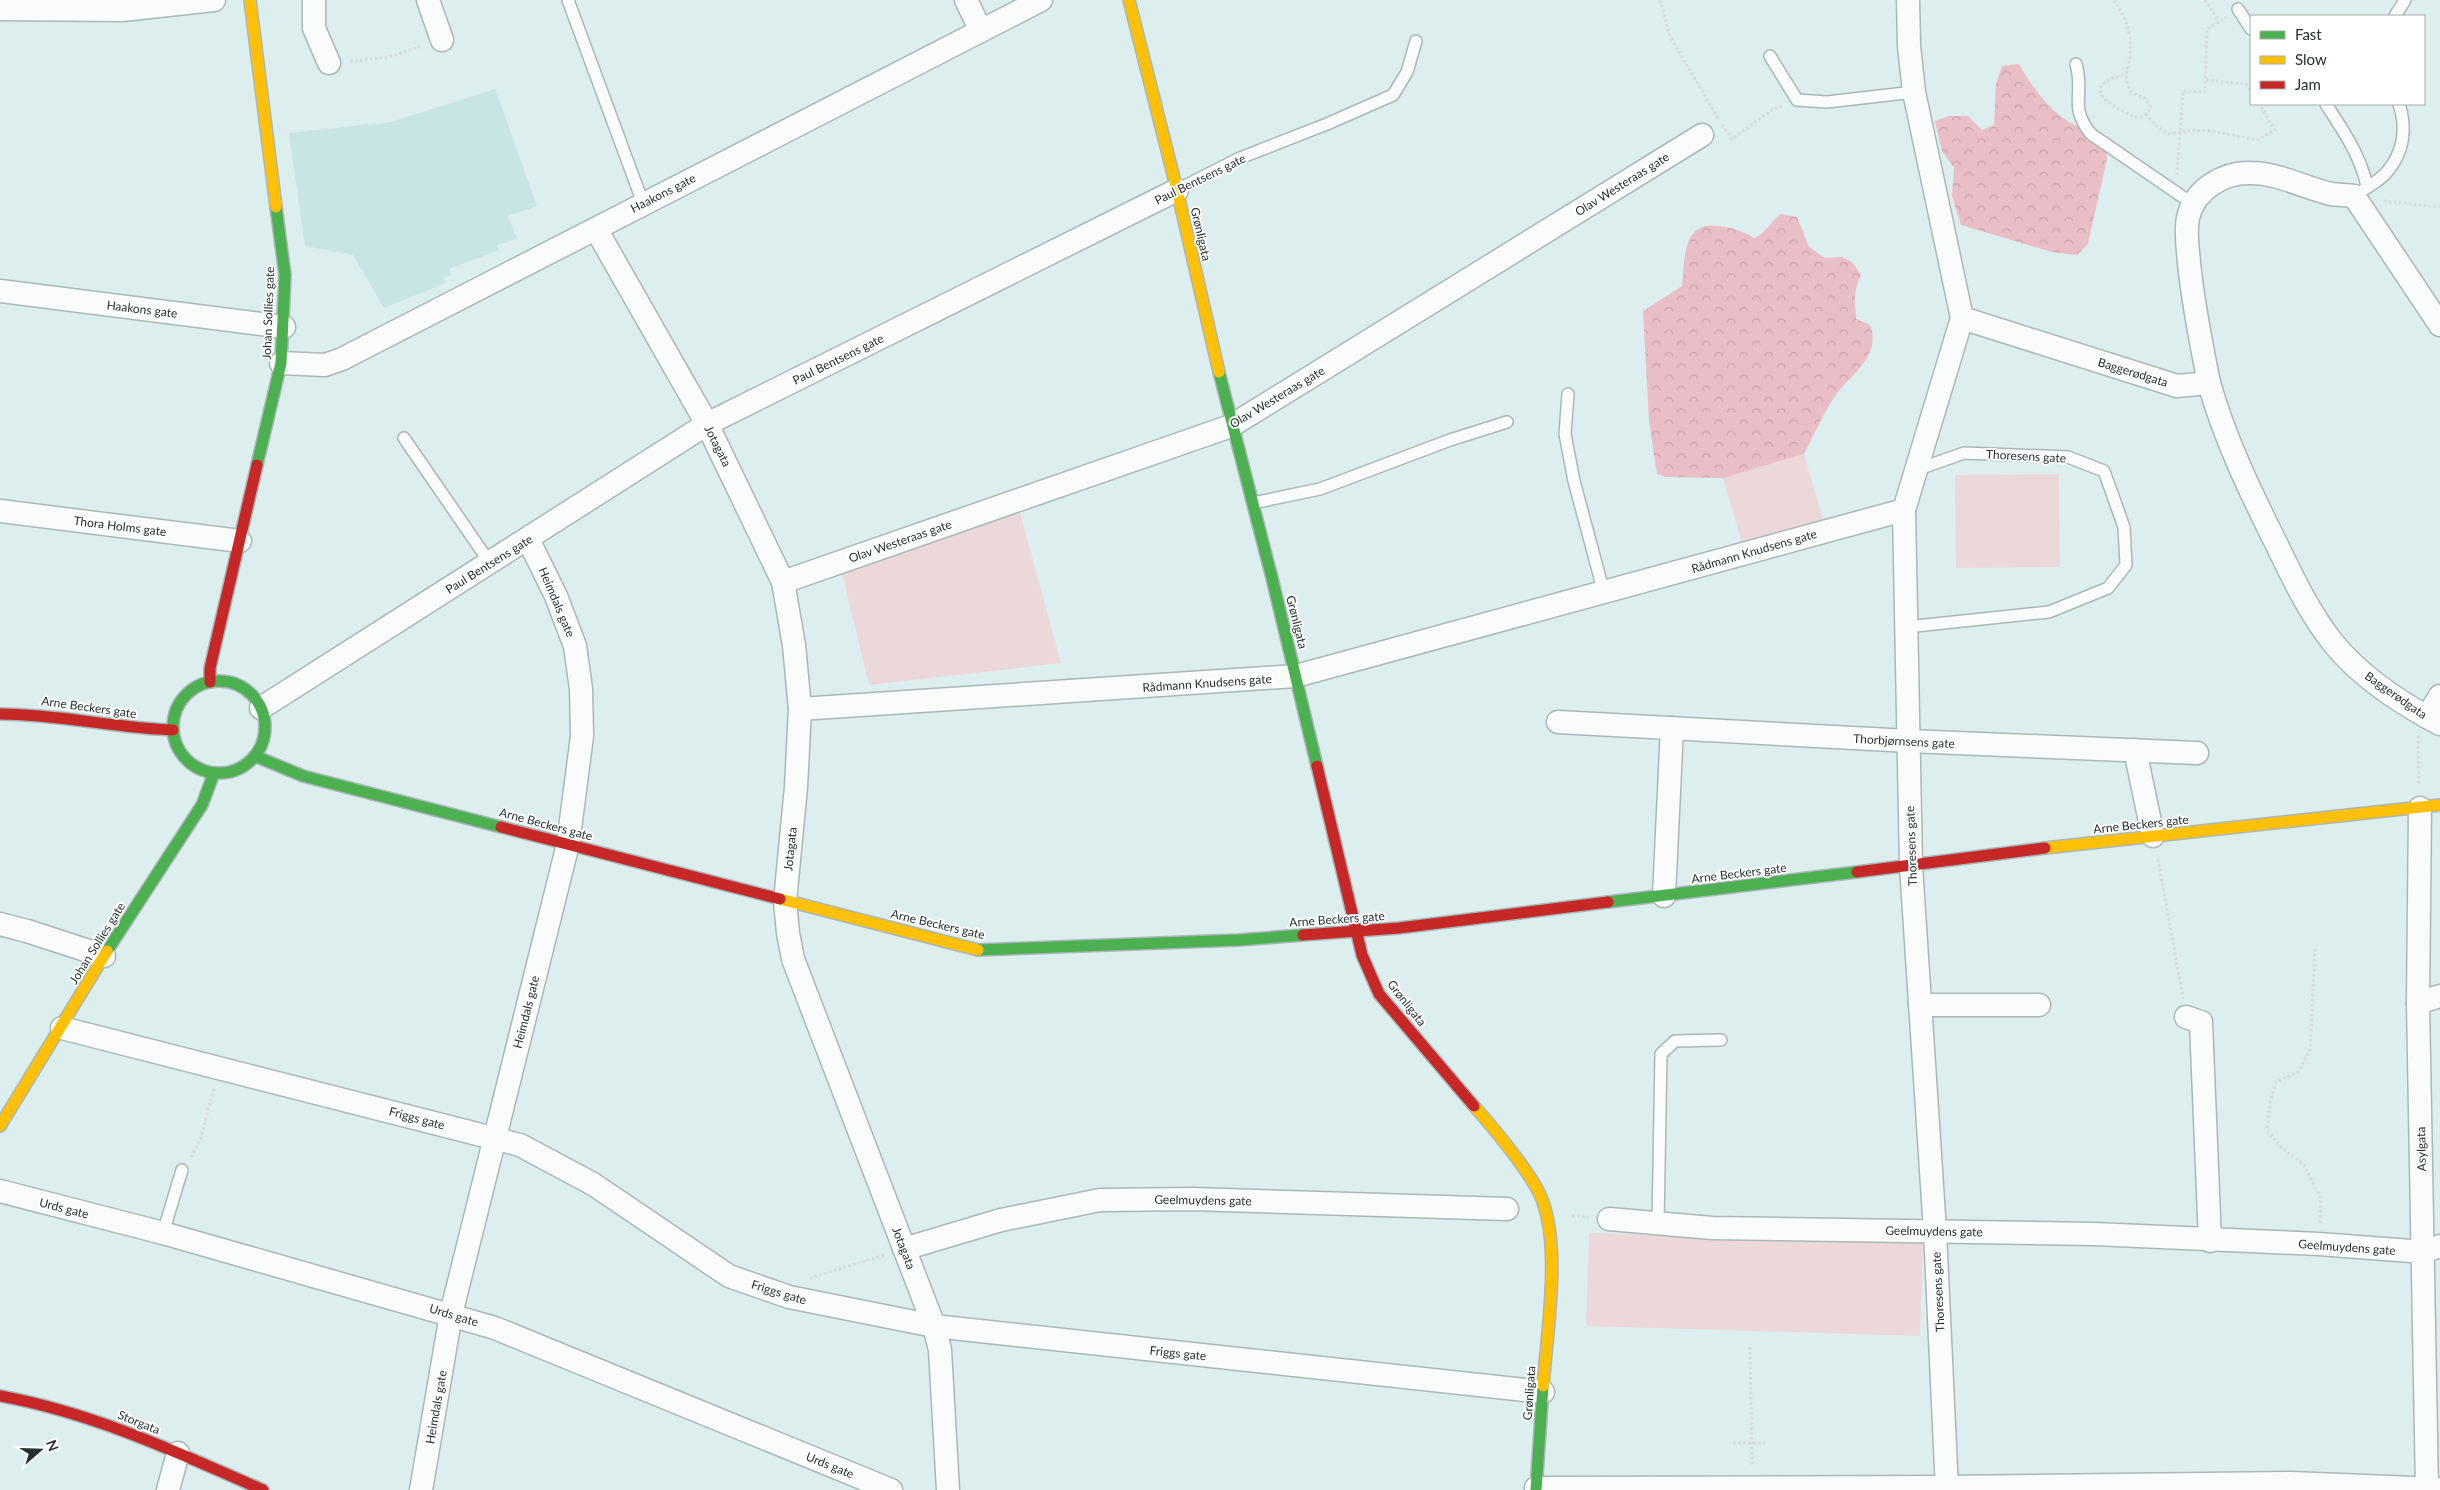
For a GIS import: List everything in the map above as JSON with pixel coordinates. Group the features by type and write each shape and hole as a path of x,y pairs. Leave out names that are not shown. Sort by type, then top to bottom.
{"main road":[{"name":"Johan Sollies gate","path":"210,682 210,668 240,541 257,456 281,363 284,327 285,275 250,0"},
{"name":"Grønligata","path":"1129,0 1177,190 1231,426 1253,503 1296,676 1362,955 1379,994 1497,1133 1537,1188 1548,1214 1552,1239 1551,1275 1536,1489"},
{"path":"210,682 223,682 240,687 255,698 261,708 266,728 264,738 255,756 237,770 214,773 199,768 186,759 180,751 173,730 177,709 190,691 210,682"},
{"name":"Arne Beckers gate","path":"0,714 38,714 142,729 173,730"},
{"name":"Arne Beckers gate","path":"255,756 303,776 980,950 1102,946 1357,932 2154,836 2430,807"},
{"name":"Johan Sollies gate","path":"0,1126 62,1028 104,956 202,805 214,773"},
{"name":"Storgata","path":"0,1396 78,1414 130,1432 263,1490"}],"street":[{"path":"0,9 122,10 214,0"},
{"path":"314,0 314,28 329,63"},
{"path":"428,0 442,40"},
{"path":"966,0 981,31"},
{"name":"Haakons gate","path":"281,363 325,365 342,359 1041,0"},
{"path":"1908,0 1909,46 1914,92 1962,318"},
{"name":"Olav Westeraas gate","path":"783,582 1231,426 1711,129"},
{"path":"2209,383 2192,292 2187,238 2188,218 2185,199 2222,178 2237,173 2271,176 2332,194 2361,191 2440,325"},
{"name":"Paul Bentsens gate","path":"261,708 708,424 1177,190"},
{"name":"Jotagata","path":"596,229 708,424 783,582 794,645 800,709 796,787 785,901 788,933 793,959 934,1326 940,1350 948,1490"},
{"name":"Haakons gate","path":"0,290 284,327"},
{"name":"Baggerødgata","path":"1962,318 2178,386 2209,383 2219,420 2236,461 2298,587 2318,620 2334,644 2364,674 2434,721"},
{"name":"Thoresens gate","path":"1947,1489 1935,1231 1911,866 1904,510 1962,318"},
{"name":"Rådmann Knudsens gate","path":"800,709 1296,676 1904,510"},
{"name":"Thora Holms gate","path":"0,511 240,541"},
{"name":"Heimdals gate","path":"422,1490 451,1314 568,844 582,736 581,689 575,646 556,596 528,539"},
{"path":"2434,721 2440,696"},
{"name":"Thorbjørnsens gate","path":"1558,722 1908,741 2197,753"},
{"path":"1664,896 1672,728"},
{"path":"2136,750 2154,836"},
{"name":"Asylgata","path":"2430,807 2418,1004 2432,1249 2432,1489"},
{"path":"0,924 27,930 104,956"},
{"path":"2418,1004 2440,996"},
{"path":"1920,1005 2039,1005"},
{"path":"2186,1017 2201,1022 2210,1241"},
{"name":"Friggs gate","path":"62,1028 220,1066 520,1145 593,1184 729,1276 789,1297 934,1326 1543,1392"},
{"name":"Urds gate","path":"0,1192 163,1233 495,1328 891,1490"},
{"name":"Geelmuydens gate","path":"904,1249 1000,1220 1100,1200 1193,1199 1508,1209"},
{"name":"Geelmuydens gate","path":"1609,1219 1712,1228 2094,1234 2210,1241 2432,1249"},
{"path":"168,1490 178,1453"},
{"path":"1536,1489 1752,1487 1947,1489 2291,1483 2432,1489"}],"lane":[{"path":"568,0 643,203"},
{"path":"2397,15 2405,0"},
{"path":"2238,9 2250,27"},
{"name":"Paul Bentsens gate","path":"1177,190 1240,158 1327,124 1393,95 1407,72 1416,41"},
{"path":"1770,56 1797,100 1827,102 1914,92"},
{"path":"2076,64 2080,79 2077,110 2082,123 2091,134 2185,199"},
{"path":"2327,105 2356,149 2363,167 2361,191"},
{"path":"2361,191 2386,174 2399,153 2404,134 2404,119 2399,105"},
{"path":"1568,394 1565,434 1574,481 1604,593"},
{"path":"1253,503 1320,489 1450,440 1508,422"},
{"path":"404,438 490,564"},
{"name":"Thoresens gate","path":"1906,627 2049,612 2108,588 2126,565 2124,527 2104,471 2068,457 1964,453 1916,470"},
{"path":"1658,1224 1661,1054 1675,1041 1722,1040"},
{"path":"163,1233 182,1170"}],"path":[{"path":"1660,0 1670,36 1711,129 1732,139 1772,110 1797,100"},
{"path":"2114,0 2129,30 2128,87 2134,94 2147,99 2150,106 2146,114 2134,117 2104,99 2101,92 2102,84 2114,76 2127,74"},
{"path":"2204,0 2219,22"},
{"path":"2185,199 2178,134 2183,91 2204,92 2207,30 2238,9"},
{"path":"329,63 389,57 442,40"},
{"path":"2206,80 2246,84 2250,90"},
{"path":"2146,114 2162,131 2178,134 2193,130 2232,134 2249,140 2264,138 2275,130 2260,105"},
{"path":"2361,191 2402,205 2440,207"},
{"path":"2430,807 2418,734 2434,721"},
{"path":"2154,836 2186,1017"},
{"path":"2314,949 2310,1050 2298,1072 2276,1082 2267,1130 2280,1147 2304,1165 2321,1198 2319,1244"},
{"path":"182,1170 195,1152 201,1138 220,1066"},
{"path":"789,1297 808,1279 904,1249"},
{"path":"1750,1347 1752,1487"},
{"path":"1733,1443 1765,1443"}],"shaded area":[{"path":"495,89 537,206 508,216 517,239 497,245 499,250 449,269 451,275 444,278 446,283 384,308 353,255 305,246 289,133 391,122"},
{"path":"1804,454 1824,523 1743,547 1723,478"},
{"path":"2059,474 2060,567 1956,568 1955,475"},
{"path":"1020,513 1061,663 869,685 842,573"},
{"path":"1589,1233 1923,1243 1920,1336 1586,1326"}],"green space":[{"path":"2019,64 2040,95 2059,115 2075,125 2106,138 2107,159 2088,244 2077,255 2052,252 1961,225 1952,196 1954,168 1942,151 1935,121 1949,116 1968,116 1982,130 1994,125 1996,84 2002,66"},
{"path":"1781,214 1797,217 1809,247 1825,258 1843,257 1853,263 1861,275 1856,291 1856,319 1870,325 1873,336 1872,346 1868,355 1863,364 1835,396 1804,454 1723,478 1665,477 1657,474 1649,421 1643,311 1682,286 1685,254 1692,236 1698,229 1706,226 1718,226 1741,231 1754,238 1762,234"}],"traffic: fast":[{"path":"257,465 281,363 285,275 276,207"},
{"path":"1219,372 1272,578 1317,766"},
{"path":"219,681 228,682 245,689 257,701 264,718 265,727 264,736 257,753 245,765 228,772 219,773 210,772 193,765 181,753 174,736 173,727 174,718 181,701 193,689 210,682 219,681"},
{"path":"255,756 303,776 501,827"},
{"path":"107,951 202,805 214,773"},
{"path":"1608,902 1857,872"},
{"path":"978,950 1239,940 1303,935"},
{"path":"1536,1490 1543,1386"}],"traffic: slow":[{"path":"250,0 276,207"},
{"path":"1129,0 1177,190 1219,372"},
{"path":"2045,848 2440,805"},
{"path":"780,899 978,950"},
{"path":"0,1126 107,951"},
{"path":"1474,1106 1522,1166 1536,1187 1545,1207 1552,1256 1552,1284 1543,1386"}],"traffic: jam":[{"path":"210,682 210,668 257,465"},
{"path":"0,714 43,716 130,727 173,730"},
{"path":"1317,766 1362,955 1379,994 1474,1106"},
{"path":"501,827 780,899"},
{"path":"1857,872 2045,848"},
{"path":"1303,935 1399,928 1608,902"},
{"path":"0,1396 34,1403 101,1423 167,1448 263,1490"}]}
